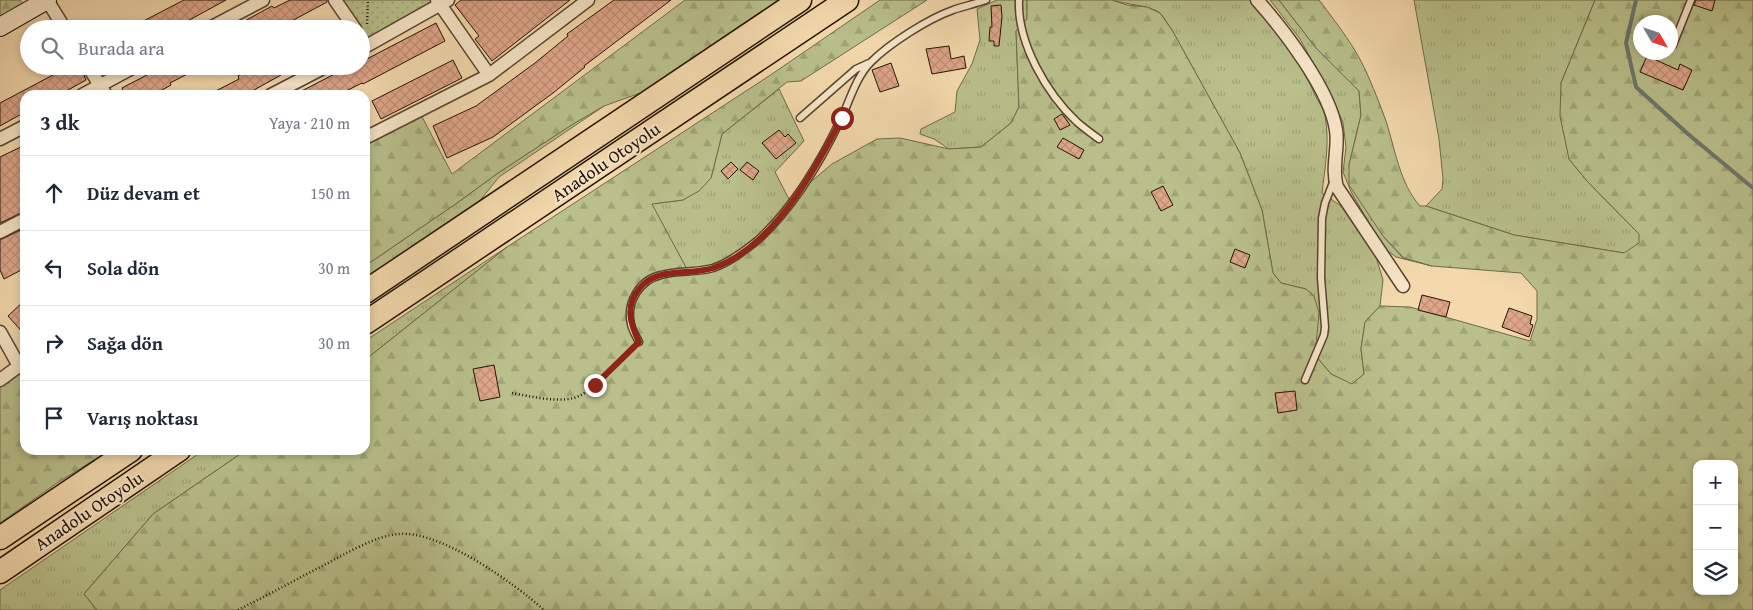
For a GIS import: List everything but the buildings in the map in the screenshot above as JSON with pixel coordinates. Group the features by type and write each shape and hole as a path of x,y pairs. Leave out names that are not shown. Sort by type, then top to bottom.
{"highway":[{"name":"Anadolu Otoyolu","path":"370,289 800,0"},
{"name":"Anadolu Otoyolu","path":"370,320 847,0"},
{"name":"Anadolu Otoyolu","path":"0,538 124,455"},
{"name":"Anadolu Otoyolu","path":"0,572 172,455"}],"main road":[{"path":"0,27 24,6 47,0"}],"street":[{"path":"47,0 59,20"},
{"path":"225,20 263,0"},
{"path":"335,0 349,20"},
{"path":"370,135 489,75 588,0"},
{"path":"1257,0 1298,51 1319,87 1331,112 1336,130 1334,178 1337,187 1403,286"},
{"path":"370,40 442,2 489,75"},
{"path":"94,75 103,90 124,75"},
{"path":"281,90 310,75"},
{"path":"0,139 20,129"},
{"path":"0,232 20,222"},
{"path":"0,332 20,361"},
{"path":"0,380 20,365"}],"lane":[{"path":"800,118 856,69 870,62 916,28 934,17 986,0"},
{"path":"1019,0 1023,35 1046,84 1078,123 1099,139"},
{"path":"1678,32 1691,0"},
{"path":"639,342 631,326 629,314 631,302 639,289 649,279 662,274 689,273 713,268 736,257 758,239 783,214 818,164 842,118 859,77 870,62"},
{"path":"1305,380 1324,335 1321,278 1322,218 1334,178"}],"path":[{"path":"512,394 549,399 569,399 580,396 595,385 639,342"},
{"path":"238,610 363,544 398,534 416,534 453,548 502,576 544,610"}],"green space":[{"path":"0,0 20,0 28,11 0,27"},
{"path":"335,0 437,0 370,44 370,20 349,20"},
{"path":"685,0 778,0 646,91 604,106 573,124 498,173 370,263 370,136 419,111 452,174"},
{"path":"880,0 927,0 801,81 787,82 722,134 711,178 699,191 683,200 652,204 689,273 713,268 758,239 800,191 832,164 877,139 900,138 949,149 981,147 1011,123 1019,107 1016,31 1027,19 1027,0 1112,0 1127,5 1147,7 1160,13 1172,30 1240,153 1262,210 1273,273 1281,283 1306,289 1314,296 1319,313 1315,355 1331,374 1352,384 1364,374 1361,349 1365,322 1380,306 1410,307 1530,341 1537,319 1537,291 1521,273 1432,266 1404,258 1383,236 1349,185 1349,165 1361,115 1359,91 1316,48 1279,0 1319,0 1347,38 1369,78 1386,121 1403,177 1420,206 1426,206 1514,235 1624,253 1639,243 1639,234 1587,181 1569,159 1560,116 1561,83 1595,0 1753,0 1753,610 97,610 84,594 153,514 239,455 370,455 370,356 507,247 772,74"},
{"path":"997,0 1027,0 1027,19 1016,31 1019,107 1011,123 981,147 949,149 934,139 920,134 921,129 955,112 957,91 972,64 980,40 977,9"},
{"path":"1112,0 1250,0 1279,34 1296,59 1325,116 1327,145 1322,193 1341,206 1376,257 1383,280 1380,306 1365,322 1361,349 1364,374 1352,385 1331,374 1315,355 1306,289 1281,283 1273,273 1262,210 1240,153 1172,30 1162,15 1156,11"},
{"path":"1270,0 1279,0 1316,48 1359,91 1361,115 1349,165 1383,236 1403,258 1432,266 1396,257 1384,248 1352,194 1343,172 1346,147 1343,123 1331,95 1300,39"},
{"path":"1414,0 1595,0 1561,83 1569,159 1587,181 1639,234 1658,244 1624,253 1514,235 1426,206 1442,189 1443,179 1439,139"},
{"path":"779,89 804,141 775,172 791,203 783,214 736,257 689,273 651,204 683,200 711,178 722,134"},
{"path":"604,106 499,177 474,208 370,277 370,263 498,173"},
{"path":"507,247 370,356 370,338"},
{"path":"20,365 20,455 102,455 57,483 0,523 0,380"},
{"path":"197,455 239,455 153,514 84,594 97,610 0,610 0,590"}],"waterway":[{"path":"1636,0 1626,43 1636,87 1688,134 1753,188"}],"route":[{"path":"595,385 639,342 631,326 629,314 631,302 639,289 649,279 662,274 689,273 713,268 736,257 758,239 783,214 800,191 818,164 842,118"}]}
